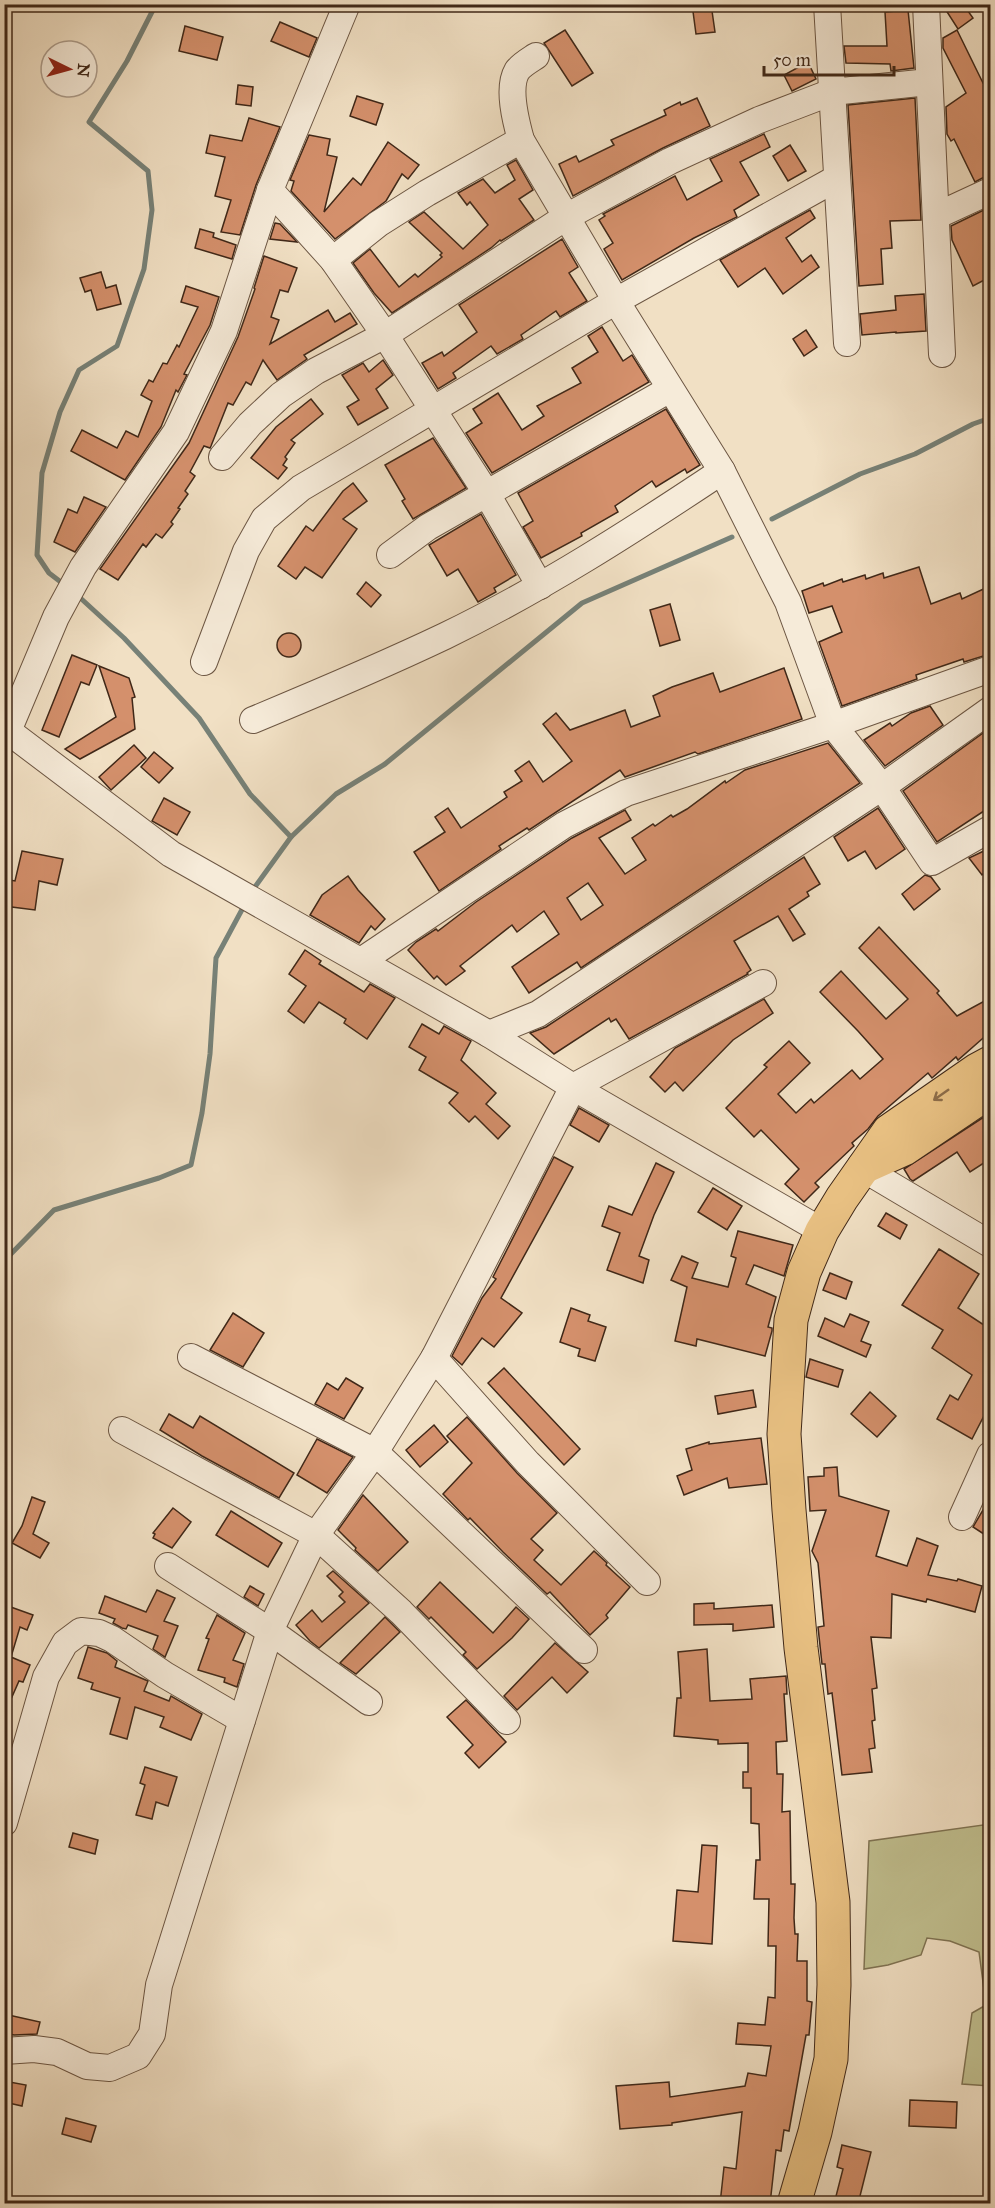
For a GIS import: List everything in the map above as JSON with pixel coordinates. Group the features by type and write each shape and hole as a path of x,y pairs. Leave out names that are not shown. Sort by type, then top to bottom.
{"main road":[{"path":"794,2204 815,2132 831,2059 834,1985 833,1902 801,1648 784,1434 792,1320 804,1272 822,1231 862,1168 889,1131 990,1063"},
{"path":"862,1168 904,1149 990,1091"}],"street":[{"path":"347,4 270,190 224,331 176,432 83,567 57,617 6,730 171,854 489,1034 573,1087 822,1231"},
{"path":"827,4 847,343"},
{"path":"926,4 942,354"},
{"path":"536,56 518,70 513,91 514,112 521,140 616,301 722,471 788,602 833,725 882,787 932,862 990,829"},
{"path":"222,457 250,424 281,395 316,371 385,335 566,217 680,156 759,120 832,92 929,82"},
{"path":"333,260 378,224 427,192 521,140"},
{"path":"204,662 246,551 264,519 301,488 616,301 837,178"},
{"path":"270,190 333,260 385,335 487,494 540,586"},
{"path":"936,216 990,190"},
{"path":"390,555 428,527 670,388"},
{"path":"253,720 351,680 446,635 540,586 632,531 722,471"},
{"path":"361,961 564,825 626,793 833,725 990,669"},
{"path":"489,1034 538,1014 882,787 990,710"},
{"path":"4,2051 34,2049 57,2052 87,2066 110,2068 138,2056 152,2034 159,1985 270,1631 316,1535 375,1452 434,1358 573,1087 763,983"},
{"path":"862,1168 990,1244"},
{"path":"191,1357 375,1452 584,1650"},
{"path":"434,1358 528,1463 647,1582"},
{"path":"122,1430 316,1535 401,1612 507,1722"},
{"path":"962,1517 990,1455"},
{"path":"168,1566 270,1631 369,1702"},
{"path":"4,1823 46,1677 65,1644 81,1631 99,1633 112,1639 165,1675 242,1720"}],"shaded area":[{"path":"990,1824 990,2086 962,2084 972,2013 986,2005 979,1952 950,1941 927,1938 921,1955 888,1965 864,1969 869,1841"}],"building":[{"path":"692,4 711,4 715,32 696,34"},
{"path":"942,4 963,4 973,18 958,29"},
{"path":"908,10 914,68 891,71 890,64 846,63 844,46 887,46 885,12"},
{"path":"280,22 317,38 309,57 271,41"},
{"path":"185,26 223,37 217,60 179,51"},
{"path":"565,30 593,73 572,86 544,43"},
{"path":"957,30 983,83 990,79 990,174 975,182 954,139 951,141 947,134 946,107 966,93 943,48 943,38"},
{"path":"808,62 816,79 792,91 784,75"},
{"path":"238,85 253,87 251,106 236,104"},
{"path":"357,96 383,104 376,125 350,116"},
{"path":"697,98 710,126 573,196 559,164 576,156 579,162 614,145 611,140 666,115 664,110 680,102 681,105"},
{"path":"915,98 921,220 890,221 892,248 881,249 883,284 859,286 848,105"},
{"path":"249,118 280,127 256,185 240,235 221,232 231,200 215,196 225,157 206,153 210,135 242,141"},
{"path":"764,134 770,147 740,162 759,195 734,210 737,217 694,238 622,280 604,249 613,243 599,220 605,216 603,214 675,176 687,200 722,181 710,159"},
{"path":"309,135 330,139 327,155 337,157 324,212 353,178 361,185 388,142 419,165 408,179 402,174 386,201 335,239 291,191 294,181 290,180"},
{"path":"790,145 806,171 788,181 773,156"},
{"path":"516,160 533,190 519,199 534,220 500,240 392,313 374,293 353,263 370,249 399,287 415,274 418,277 442,257 440,255 442,253 409,222 424,212 463,249 488,225 470,202 467,205 458,193 483,179 495,193 515,180 507,165"},
{"path":"990,207 990,277 973,286 952,240 951,226"},
{"path":"810,210 815,218 786,238 802,262 811,255 819,267 783,294 765,268 738,287 720,260"},
{"path":"275,223 280,224 297,242 270,239"},
{"path":"200,229 214,233 213,237 236,245 232,259 195,248"},
{"path":"562,239 578,267 569,273 587,301 560,317 556,311 521,335 523,339 497,354 491,346 453,373 456,378 438,389 422,363 442,352 444,356 477,332 459,305"},
{"path":"264,256 297,268 288,292 280,290 271,317 279,320 270,344 328,310 335,322 350,313 357,324 304,355 307,359 277,380 263,360 251,385 246,382 233,405 228,403 210,448 204,446 190,472 195,476 185,491 188,494 171,522 173,524 162,538 156,534 146,547 143,544 118,580 100,569 189,443 238,337"},
{"path":"101,272 106,288 116,285 121,304 97,310 91,290 85,292 80,278"},
{"path":"186,286 219,297 210,325 184,374 187,375 178,392 176,390 161,427 125,480 71,451 82,430 117,448 126,431 138,437 152,401 141,395 149,380 153,382 163,363 167,364 177,345 179,347 198,307 181,302"},
{"path":"924,294 926,331 862,335 860,314 896,310 895,296"},
{"path":"602,327 623,361 632,355 649,382 492,473 466,433 482,423 473,409 498,393 522,430 544,416 537,406 581,383 572,368 598,352 588,336"},
{"path":"806,330 817,347 804,356 793,339"},
{"path":"383,360 393,375 376,389 388,408 358,425 347,407 359,400 342,375 363,363 369,372"},
{"path":"311,399 323,414 291,440 295,443 285,457 287,459 283,465 287,468 278,479 251,458 276,427"},
{"path":"666,409 700,465 687,473 685,469 656,487 652,481 615,506 618,512 581,533 582,536 541,558 523,527 533,521 518,493"},
{"path":"433,438 466,488 413,519 402,501 405,499 385,465"},
{"path":"353,483 367,501 343,519 357,529 322,578 305,567 296,579 278,566 306,526 313,531 343,491"},
{"path":"84,497 106,507 75,552 54,542 68,509 77,513"},
{"path":"481,514 516,575 494,588 496,592 478,602 458,569 447,576 429,545"},
{"path":"919,567 931,604 960,593 962,599 990,586 990,654 964,662 963,659 916,675 917,679 842,706 819,642 842,632 832,606 809,613 802,591 823,583 824,586 842,579 843,582 865,575 866,579 883,573 884,578"},
{"path":"366,582 381,595 371,607 357,594"},
{"path":"670,604 680,640 660,646 650,610"},
{"path":"289,633 298,636 301,645 298,654 289,657 280,654 277,645 280,636"},
{"path":"72,655 97,665 89,685 81,682 59,737 42,730"},
{"path":"99,666 129,678 135,697 132,698 135,729 80,759 65,749 116,717"},
{"path":"784,668 802,719 698,754 695,752 625,777 620,770 529,830 527,828 499,846 501,849 439,891 414,852 445,832 435,817 448,808 461,828 507,797 504,792 522,781 515,771 529,761 543,782 572,761 543,724 556,713 570,730 625,710 631,727 660,716 653,696 672,687 713,673 720,692"},
{"path":"930,706 943,725 885,766 864,740 890,723 892,726 911,713"},
{"path":"990,728 990,807 937,842 903,791"},
{"path":"828,743 860,783 581,968 577,962 529,993 512,967 559,934 544,911 517,932 512,925 460,966 465,971 446,985 437,976 434,979 408,950 416,942 436,929 438,931 476,902 572,838 625,810 631,820 599,838 625,874 646,860 632,838 653,824 655,826 671,815 673,817 687,809 725,781 726,783 745,770","holes":["588,883 603,905 581,920 567,898"]},
{"path":"134,745 146,758 111,790 99,777"},
{"path":"154,752 173,768 159,783 141,767"},
{"path":"164,798 190,812 177,835 152,821"},
{"path":"878,808 905,849 876,869 865,851 848,861 834,837"},
{"path":"990,848 990,868 982,875 969,858"},
{"path":"22,851 63,859 57,885 39,881 35,910 4,906 4,879 15,881"},
{"path":"804,857 820,884 807,892 809,896 789,909 805,934 793,941 778,916 734,941 751,970 748,974 629,1039 616,1019 611,1022 609,1018 554,1054 530,1033 546,1027"},
{"path":"925,875 931,877 940,889 914,910 902,894"},
{"path":"348,876 385,919 375,930 371,926 359,943 310,915 322,895"},
{"path":"879,927 939,991 937,993 957,1016 990,998 990,1032 958,1060 956,1057 932,1078 928,1073 878,1116 868,1129 852,1143 854,1146 815,1183 819,1187 804,1202 785,1184 799,1169 761,1130 754,1137 726,1108 789,1041 810,1063 778,1094 796,1113 811,1099 814,1103 852,1070 860,1079 883,1059 820,992 841,971 886,1019 908,999 859,948"},
{"path":"305,950 321,961 319,964 364,992 370,984 395,998 367,1039 344,1023 346,1019 319,1002 304,1023 288,1011 306,986 289,974"},
{"path":"764,999 773,1013 733,1040 683,1091 675,1082 665,1092 650,1077 675,1048"},
{"path":"422,1024 439,1034 444,1026 471,1041 461,1060 496,1093 486,1104 510,1126 498,1139 475,1116 469,1122 449,1103 458,1093 419,1070 426,1057 409,1047"},
{"path":"579,1108 609,1125 599,1142 570,1125"},
{"path":"990,1113 990,1159 970,1172 957,1152 913,1181 910,1179 904,1169"},
{"path":"554,1157 573,1167 501,1298 522,1313 494,1347 482,1338 462,1365 452,1356 482,1298 496,1279 493,1277"},
{"path":"656,1163 674,1172 654,1215 639,1256 649,1260 643,1283 607,1270 620,1233 602,1226 609,1206 632,1215"},
{"path":"713,1188 742,1206 727,1230 698,1212"},
{"path":"886,1213 907,1225 900,1239 878,1226"},
{"path":"738,1231 793,1245 784,1276 754,1265 746,1284 776,1297 768,1327 772,1328 772,1331 765,1356 697,1339 696,1346 675,1341 687,1287 671,1280 682,1256 698,1263 692,1278 728,1287 736,1258 731,1256"},
{"path":"939,1249 979,1274 958,1308 990,1329 990,1404 972,1439 937,1419 950,1395 958,1400 972,1375 932,1348 943,1330 902,1305"},
{"path":"830,1273 852,1282 846,1299 823,1290"},
{"path":"571,1308 590,1315 588,1321 606,1327 595,1361 578,1356 580,1349 560,1342"},
{"path":"233,1313 264,1333 243,1367 210,1350"},
{"path":"850,1314 869,1322 861,1341 871,1345 866,1357 818,1336 825,1318 844,1327"},
{"path":"810,1359 843,1370 838,1387 806,1377"},
{"path":"504,1368 580,1449 564,1465 488,1383"},
{"path":"346,1378 363,1388 344,1419 315,1404 327,1383 338,1390"},
{"path":"753,1390 756,1407 718,1414 715,1396"},
{"path":"870,1392 896,1416 877,1437 851,1414"},
{"path":"169,1414 193,1428 200,1416 294,1473 279,1498 160,1430"},
{"path":"467,1417 517,1473 557,1513 531,1539 543,1550 534,1560 561,1585 594,1551 630,1587 606,1615 608,1618 590,1635 550,1592 547,1594 443,1494 472,1463 447,1436"},
{"path":"434,1425 448,1442 420,1467 406,1450"},
{"path":"761,1438 767,1484 729,1488 727,1478 684,1495 677,1476 692,1470 686,1449 709,1442 709,1444"},
{"path":"317,1439 353,1457 327,1493 297,1475"},
{"path":"837,1467 839,1496 889,1511 876,1556 907,1566 917,1538 938,1546 928,1575 957,1581 958,1579 982,1586 975,1612 927,1599 926,1602 892,1594 891,1638 871,1637 877,1688 872,1689 875,1748 869,1749 872,1772 842,1775 832,1693 828,1694 825,1664 822,1664 818,1627 824,1626 818,1563 812,1551 826,1510 810,1511 808,1477 824,1476 824,1468"},
{"path":"363,1495 408,1542 378,1571 338,1530"},
{"path":"32,1497 45,1502 33,1534 49,1543 40,1558 12,1543 22,1526"},
{"path":"990,1498 990,1538 973,1527"},
{"path":"173,1508 191,1522 172,1548 153,1538 155,1534 153,1533"},
{"path":"231,1511 282,1543 268,1567 216,1535"},
{"path":"333,1571 369,1603 319,1648 296,1625 312,1610 322,1622 345,1602 339,1596 343,1592 327,1576"},
{"path":"440,1582 493,1633 516,1607 529,1619 512,1638 477,1669 463,1655 466,1652 431,1617 429,1619 417,1607"},
{"path":"250,1586 264,1594 258,1606 244,1597"},
{"path":"157,1590 175,1598 164,1621 178,1626 165,1657 153,1649 158,1636 128,1625 126,1629 122,1628 113,1623 115,1619 99,1613 105,1596 146,1612"},
{"path":"714,1603 714,1609 772,1605 774,1627 733,1631 733,1624 694,1625 694,1604"},
{"path":"8,1606 33,1615 27,1630 20,1627 11,1657 30,1665 23,1682 19,1681 4,1715 4,1616"},
{"path":"217,1615 245,1633 233,1660 244,1664 237,1687 224,1682 225,1678 198,1670 209,1639 206,1638"},
{"path":"385,1617 400,1632 356,1674 340,1663"},
{"path":"555,1643 588,1672 567,1693 552,1677 517,1710 504,1696"},
{"path":"88,1647 107,1653 117,1661 115,1667 148,1681 144,1691 169,1701 171,1696 202,1714 191,1740 160,1727 164,1717 135,1707 127,1739 110,1734 120,1698 91,1689 93,1683 78,1678"},
{"path":"707,1649 710,1701 752,1699 750,1679 786,1676 787,1694 784,1694 787,1741 776,1742 777,1774 783,1774 782,1812 790,1811 791,1884 795,1884 794,1918 795,1934 798,1934 797,1961 807,1961 807,2001 812,2002 809,2035 806,2035 789,2131 784,2130 781,2151 776,2150 770,2204 720,2204 724,2167 736,2169 742,2112 672,2123 672,2125 620,2129 616,2086 669,2082 670,2097 745,2086 748,2073 766,2076 771,2046 736,2044 738,2023 765,2025 768,1997 775,1998 776,1946 768,1946 769,1899 754,1899 756,1860 760,1860 759,1824 751,1823 751,1788 743,1788 743,1772 748,1772 748,1743 718,1744 718,1740 674,1736 677,1698 681,1698 678,1652"},
{"path":"466,1700 506,1742 479,1768 465,1753 473,1745 447,1717"},
{"path":"145,1767 177,1777 168,1806 156,1802 152,1819 136,1815 145,1785 140,1783"},
{"path":"73,1833 98,1840 95,1854 69,1847"},
{"path":"702,1845 717,1846 712,1944 673,1941 677,1890 698,1892"},
{"path":"4,2014 40,2022 37,2034 4,2033"},
{"path":"4,2081 26,2085 22,2106 4,2102"},
{"path":"910,2100 957,2102 956,2128 909,2126"},
{"path":"66,2118 96,2126 91,2142 62,2134"},
{"path":"842,2145 871,2152 858,2204 834,2204 843,2169 837,2167"}],"waterway":[{"path":"66,586 49,573 37,555 42,473 60,412 79,370 117,346 144,269 152,210 148,171 89,122 127,61 156,4"},
{"path":"772,519 860,474 915,454 973,424 990,418"},
{"path":"252,891 291,837 336,794 385,764 582,603 732,537"},
{"path":"76,594 124,638 199,718 250,794 291,837"},
{"path":"4,1261 54,1210 159,1178 191,1165 202,1113 210,1054 216,958 245,904"}]}
